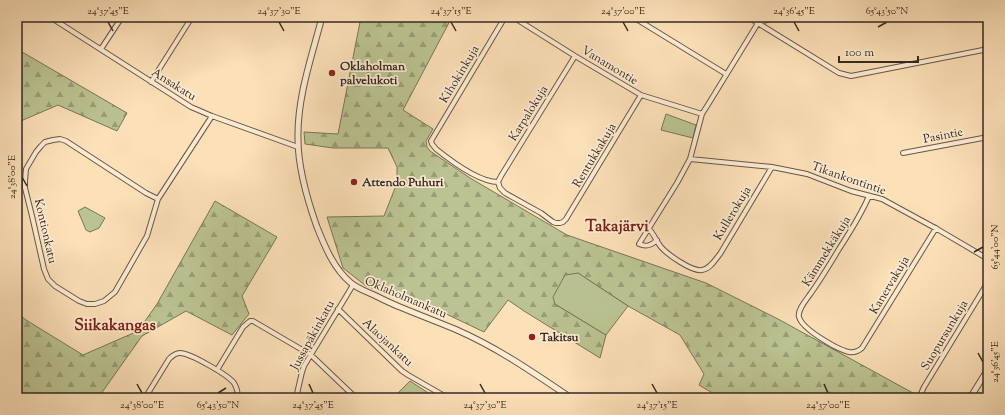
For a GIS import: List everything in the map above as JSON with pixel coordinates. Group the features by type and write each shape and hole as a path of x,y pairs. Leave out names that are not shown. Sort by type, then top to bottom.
{"street":[{"name":"Ansakatu","path":"50,17 191,107 298,147"},
{"path":"101,50 122,17"},
{"path":"150,82 192,17"},
{"name":"Oklaholmankatu","path":"322,17 303,92 299,121 298,147 304,185 309,203 323,242 334,263 353,285 400,307 459,330 521,364 571,398"},
{"name":"Kihokinkuja","path":"498,182 489,181 472,174 436,149 431,141 505,17"},
{"name":"Vanamontie","path":"513,17 641,95 702,114"},
{"path":"633,17 726,74"},
{"path":"748,17 839,73 851,76 988,49"},
{"path":"649,229 657,240 652,245 646,246 640,244 649,229 678,182 690,159 702,114 758,23 776,17"},
{"name":"Karpalokuja","path":"498,182 575,56"},
{"name":"Rentukkakuja","path":"498,182 501,189 507,194 554,223 562,223 566,219 641,95"},
{"name":"Kontionkatu","path":"158,199 146,193 66,141 60,139 43,144 28,165 24,181 44,269 48,279 55,286 79,301 87,304 97,304 109,298 115,292 144,242 150,228 158,199 212,116"},
{"name":"Pasintie","path":"903,153 988,137"},
{"name":"Tikankontintie","path":"690,159 772,167 807,174 851,191 882,199 936,228 988,259"},
{"name":"Kullerokuja","path":"657,240 664,250 689,267 699,271 708,268 720,254 772,167"},
{"name":"Kämmekkäkuja","path":"858,351 851,353 845,351 821,338 806,327 799,316 799,313 803,304 850,232 869,196"},
{"name":"Kanervakuja","path":"858,351 864,346 936,228"},
{"name":"Suopursunkuja","path":"920,398 924,388 988,282"},
{"name":"Jussapäkinkatu","path":"296,398 302,372 353,285"},
{"name":"Alaojankatu","path":"338,310 402,371 448,398"},
{"path":"217,370 247,322 257,322 311,355 356,398"},
{"path":"145,398 169,359 174,354 182,353 187,354 217,370 230,379 237,389 238,398"},
{"path":"970,398 988,369"}],"green space":[{"path":"361,17 452,17 403,110 433,129 426,141 427,147 430,151 470,178 567,235 706,283 778,319 913,393 914,398 721,398 699,385 704,374 680,335 628,306 578,273 555,304 606,335 600,358 508,300 484,332 440,311 366,286 343,268 327,217 384,216 397,183 397,167 388,148 333,148 305,144 304,132 338,134"},
{"path":"17,49 127,113 117,131 58,105 23,120 17,127"},
{"path":"666,114 696,125 693,138 661,130"},
{"path":"215,201 277,237 242,296 249,314 232,335 186,311 142,336 98,398 17,398 17,313 83,355 138,331 157,304"},
{"path":"85,207 105,218 99,228 90,232 86,230 78,211"},
{"path":"578,273 628,306 606,335 555,304 553,297 565,275"},
{"path":"410,381 436,398 393,398"}],"place":[{"name":"Oklaholman palvelukoti","path":"332,73"},
{"name":"Attendo Puhuri","path":"354,182"},
{"name":"Takitsu","path":"532,337"}],"district":[{"name":"Takajärvi","path":"617,225"},
{"name":"Siikakangas","path":"115,324"}]}
